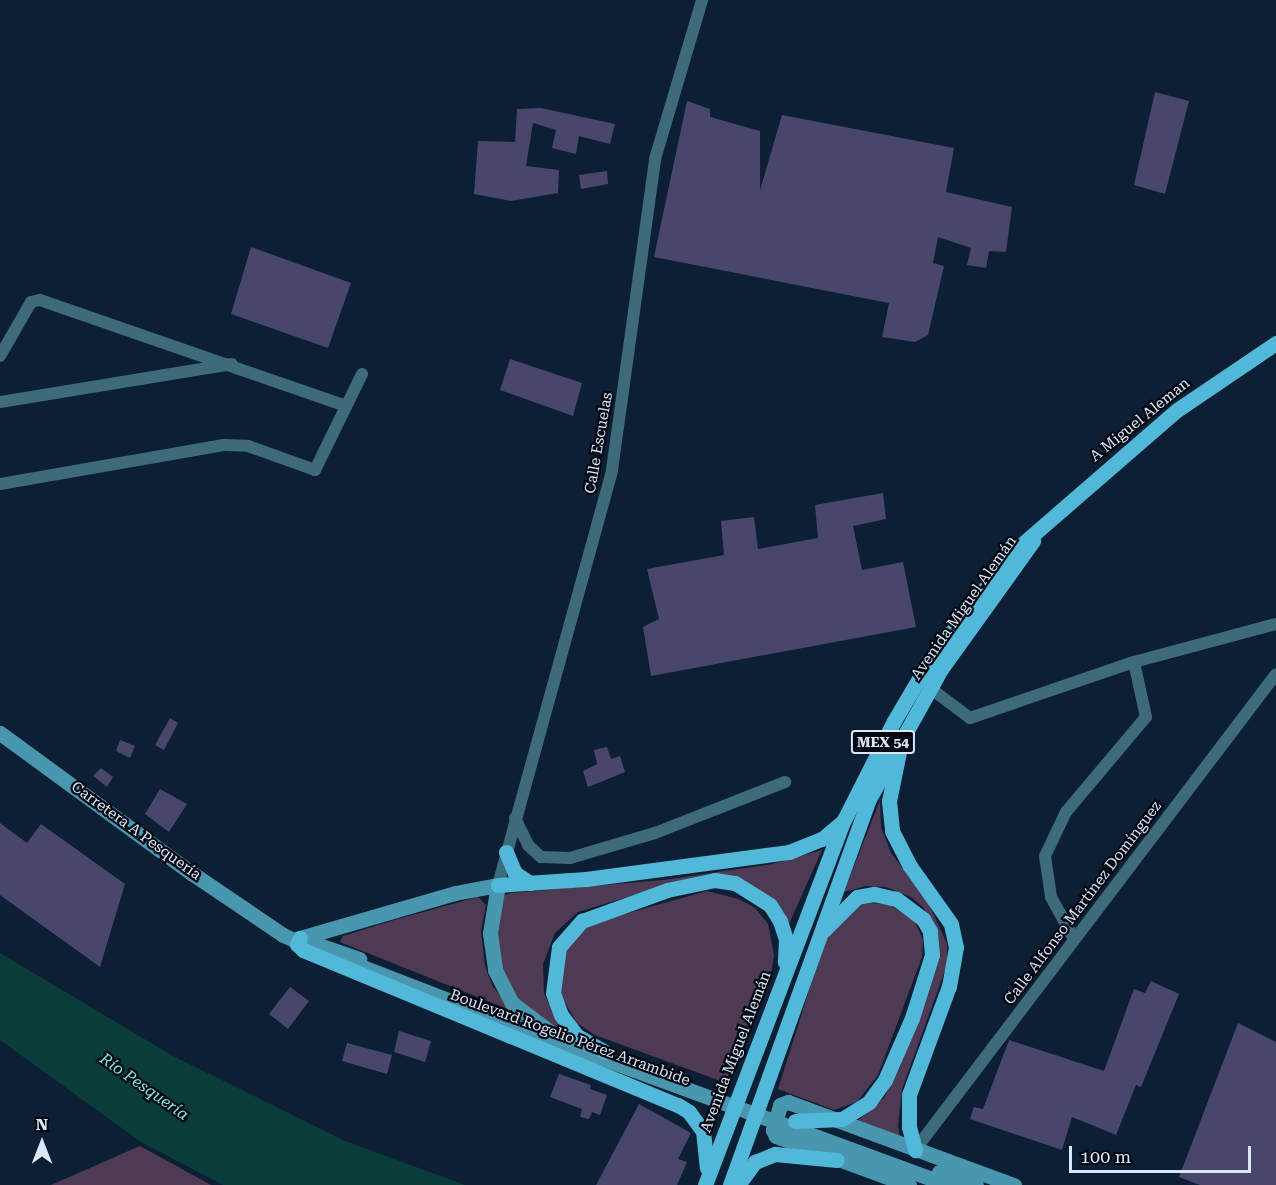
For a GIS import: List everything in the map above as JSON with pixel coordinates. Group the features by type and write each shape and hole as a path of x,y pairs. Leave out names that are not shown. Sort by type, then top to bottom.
{"main road":[{"name":"A Miguel Aleman","path":"1035,535 1177,410 1276,343"},
{"name":"Avenida Miguel Alemán","path":"705,1184 844,820 910,692 1035,535"},
{"name":"Avenida Miguel Alemán","path":"730,1185 816,940 869,799 901,738 976,608"},
{"name":"Carretera A Pesquería","path":"0,733 274,928 299,940"},
{"path":"901,738 889,801 892,831 910,866 951,924 956,947 949,986 909,1095 909,1127 915,1150"},
{"path":"705,1184 707,1150 703,1131 678,1105 303,950 299,940 455,893 498,885 681,868 789,852 822,839 844,820"},
{"path":"506,852 518,877 531,883"},
{"path":"605,1052 571,1029 553,993 559,946 582,921 667,890 715,880 735,883 770,905 780,921 786,940 783,980"},
{"path":"498,885 490,948 505,993 520,1011 550,1032"},
{"path":"795,1122 833,1121 851,1116 869,1102 891,1066 930,967 933,943 923,919 896,899 866,895 850,902 816,940"},
{"name":"Boulevard Rogelio Pérez Arrambide","path":"299,940 949,1185"},
{"name":"Boulevard Rogelio Pérez Arrambide","path":"392,975 795,1122 976,1185"},
{"path":"909,1185 837,1160 773,1134 782,1103 1014,1185"},
{"path":"738,1185 755,1162 766,1156 787,1153 837,1160"}],"street":[{"name":"Calle Escuelas","path":"498,885 612,470 660,134 702,0"},
{"path":"0,356 30,304 38,300 233,364 346,406"},
{"path":"0,402 233,364"},
{"path":"0,484 224,445 248,446 315,470 362,374"},
{"path":"930,688 970,718 1134,662 1276,624"},
{"path":"1074,939 1051,897 1045,856 1066,812 1146,717 1134,662"},
{"name":"Calle Alfonso Martínez Domínguez","path":"915,1150 1276,674"},
{"path":"515,818 528,845 541,857 570,858 656,833 785,782"}],"shaded area":[{"path":"880,800 881,827 891,853 927,900 947,944 947,965 902,1089 898,1126 901,1141 856,1122 884,1098 899,1069 939,957 938,936 923,907 911,897 886,887 866,886 844,892"},
{"path":"822,850 789,924 766,897 684,880 578,912 555,933 543,964 544,994 566,1035 548,1027 507,988 494,955 503,896 511,893 663,880 772,864"},
{"path":"707,891 739,899 755,908 768,924 774,955 771,974 726,1083 595,1035 577,1023 559,993 563,951 585,925"},
{"path":"478,897 486,905 481,931 485,966 492,985 510,1010 340,942 343,936"},
{"path":"888,904 914,920 923,940 922,957 878,1075 857,1102 834,1110 778,1089 823,946 833,928 856,905"},
{"path":"140,1146 211,1185 51,1185"}],"water":[{"name":"Río Pesquería","path":"0,953 173,1056 345,1141 465,1185 223,1185 141,1142 0,1040"}],"building":[{"path":"1155,92 1189,101 1165,194 1134,185"},
{"path":"687,101 710,109 710,117 760,131 760,190 782,115 954,148 946,192 1012,207 1006,252 989,251 986,268 967,265 971,248 938,237 933,263 944,266 928,335 915,342 882,337 889,303 654,257"},
{"path":"541,108 615,124 610,144 579,136 576,154 552,148 556,130 533,123 526,166 559,170 558,193 511,201 474,194 478,141 515,142 517,109"},
{"path":"607,171 608,184 581,189 579,175"},
{"path":"251,247 351,283 328,348 231,314"},
{"path":"510,359 582,383 573,416 500,390"},
{"path":"883,493 886,519 853,526 862,570 903,562 916,627 651,676 643,627 659,619 647,569 724,555 721,521 754,517 758,549 818,538 815,505"},
{"path":"170,718 178,723 164,750 155,745"},
{"path":"120,740 135,746 130,758 116,751"},
{"path":"607,747 611,759 620,756 625,772 588,787 583,771 597,764 594,750"},
{"path":"101,768 113,777 107,787 93,776"},
{"path":"160,789 187,804 169,832 145,814"},
{"path":"0,823 27,843 41,824 125,884 100,967 0,895"},
{"path":"1151,981 1179,994 1141,1087 1136,1085 1116,1135 1072,1117 1062,1150 970,1119 974,1107 983,1109 1009,1040 1104,1071 1134,989 1145,993"},
{"path":"290,987 309,1001 288,1029 269,1014"},
{"path":"1238,1023 1276,1042 1276,1185 1200,1185 1179,1177"},
{"path":"399,1031 431,1041 425,1062 394,1052"},
{"path":"347,1043 392,1055 387,1074 342,1061"},
{"path":"559,1074 591,1085 590,1089 607,1095 600,1115 592,1112 589,1119 580,1117 582,1109 550,1097"},
{"path":"639,1104 691,1133 678,1159 687,1162 677,1185 596,1185"}]}
